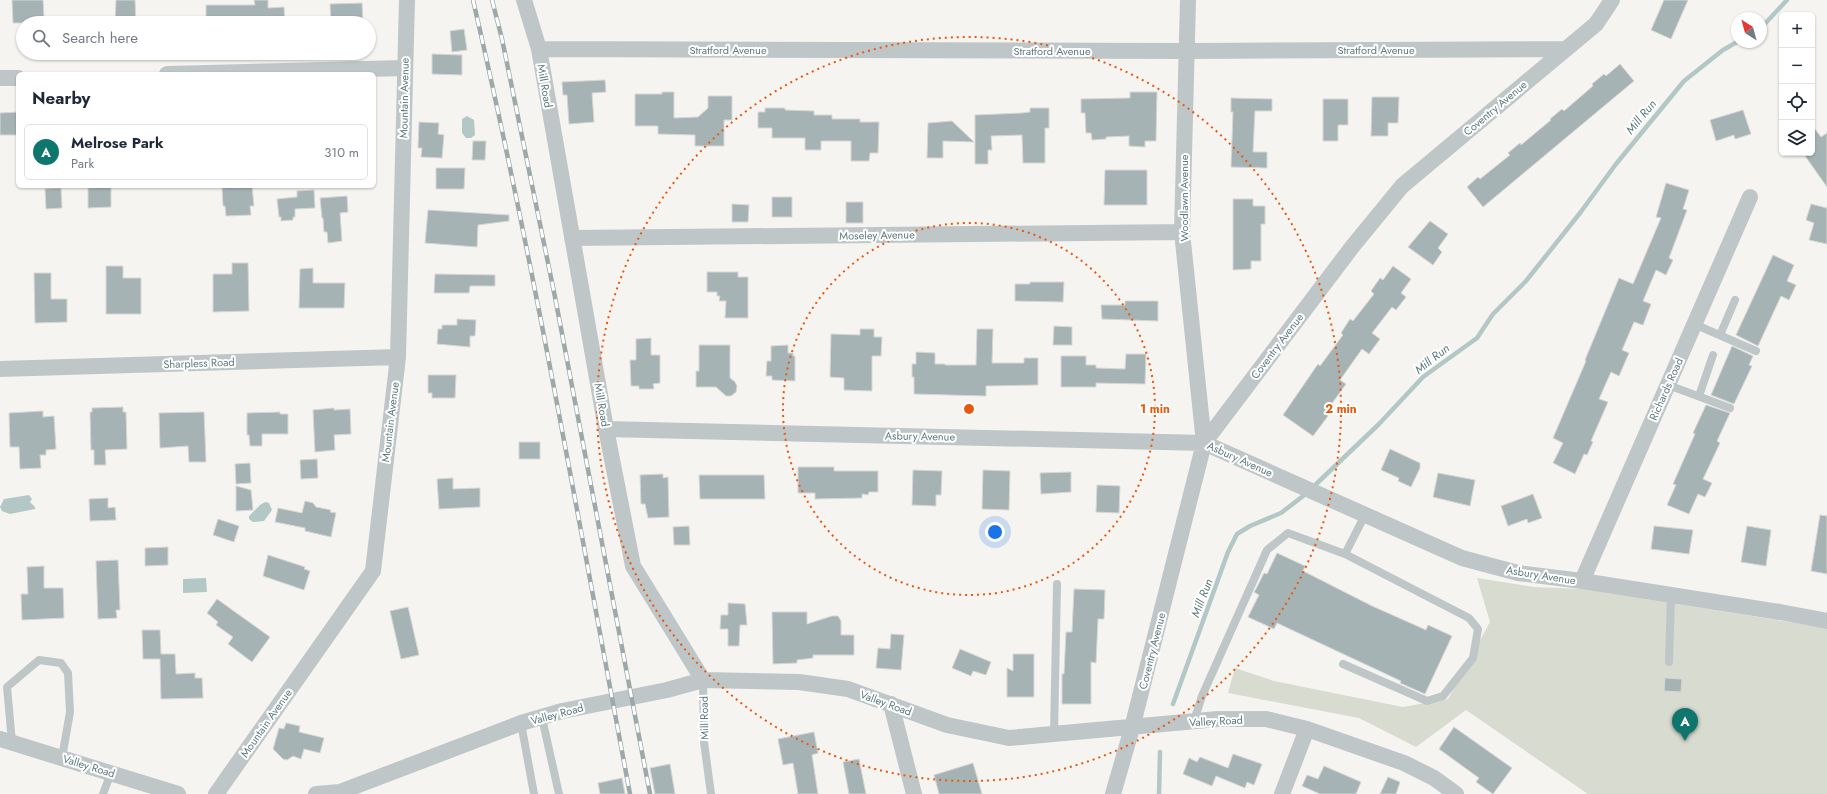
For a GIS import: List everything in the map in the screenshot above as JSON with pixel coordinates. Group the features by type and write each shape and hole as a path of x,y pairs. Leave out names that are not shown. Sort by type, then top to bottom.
{"street":[{"name":"Mountain Avenue","path":"216,794 373,571 398,357 407,0"},
{"name":"Mill Road","path":"524,0 539,49 606,429 633,566 703,680"},
{"name":"Woodlawn Avenue","path":"1188,0 1182,232 1204,443"},
{"name":"Coventry Avenue","path":"1113,794 1132,728 1204,443 1352,248 1402,186 1596,24 1612,0"},
{"name":"Stratford Avenue","path":"539,49 1187,51 1565,49"},
{"path":"246,72 405,68"},
{"path":"0,78 16,78"},
{"name":"Richards Road","path":"1582,581 1750,197"},
{"name":"Moseley Avenue","path":"572,238 1182,232"},
{"name":"Sharpless Road","path":"0,369 398,357"},
{"name":"Asbury Avenue","path":"606,429 1204,443 1462,558 1518,573 1582,581 1827,621"},
{"name":"Valley Road","path":"316,794 348,792 521,723 542,718 562,710 667,690 703,680 799,682 848,689 947,725 1009,738 1218,719 1266,719 1308,729 1404,763 1434,778 1456,794"},
{"path":"891,704 914,794"},
{"path":"1282,794 1308,729"},
{"name":"Valley Road","path":"6,740 178,794"}],"lane":[{"path":"1720,335 1735,300"},
{"path":"1694,324 1756,351"},
{"path":"1699,396 1713,355"},
{"path":"1668,385 1730,408"},
{"path":"1345,554 1365,514"},
{"path":"1194,721 1202,696 1267,550 1288,532 1345,554 1469,618 1478,629 1473,658 1443,696 1427,701 1343,664"},
{"path":"1054,734 1058,584"},
{"path":"1669,662 1670,595"},
{"path":"6,740 7,687 39,660 62,663 68,673 70,712 62,758"},
{"name":"Mill Road","path":"703,680 704,742 711,794"},
{"path":"542,718 559,794"},
{"path":"521,723 534,794"},
{"path":"103,794 111,773"}],"shaded area":[{"path":"467,116 474,120 475,135 471,138 466,138 462,133 462,119"},
{"path":"29,495 32,499 30,502 35,509 10,514 2,511 0,507 4,499"},
{"path":"265,502 269,503 272,510 264,521 253,522 249,519 249,516"},
{"path":"206,578 207,592 183,593 183,579"},
{"path":"1477,578 1534,587 1582,589 1827,628 1827,794 1588,794 1466,710 1416,747 1359,718 1228,693 1235,668 1274,681 1403,707 1448,699 1490,622"}],"building":[{"path":"12,0 43,0 44,16 16,16 16,23 13,23"},
{"path":"116,0 135,0 136,16 115,16"},
{"path":"254,0 268,0 268,8 284,7 285,16 206,16 206,5 255,5"},
{"path":"1664,0 1688,0 1671,39 1651,30"},
{"path":"362,3 363,16 331,16 330,4"},
{"path":"464,29 467,50 452,52 450,31"},
{"path":"432,54 462,55 462,75 432,74"},
{"path":"1620,64 1634,81 1483,207 1467,187 1478,177 1480,179 1510,155 1508,153 1520,143 1521,145 1562,109 1564,111 1593,86 1592,84 1604,74 1606,76"},
{"path":"605,80 606,92 592,93 594,122 569,124 567,95 563,95 562,82"},
{"path":"662,92 674,92 674,118 698,117 708,108 708,96 732,96 732,120 724,120 724,146 695,146 695,135 658,134 658,126 635,126 635,94 662,94"},
{"path":"1130,92 1157,92 1156,141 1145,141 1145,147 1129,146 1129,136 1106,137 1106,139 1092,140 1091,133 1086,133 1085,113 1081,113 1081,99 1130,98"},
{"path":"1372,97 1399,97 1398,123 1388,123 1388,136 1371,136"},
{"path":"1231,98 1272,99 1272,111 1255,111 1253,152 1267,152 1267,168 1231,167 1233,112 1231,112"},
{"path":"1323,99 1348,99 1348,125 1338,125 1338,141 1323,141"},
{"path":"765,108 785,108 785,110 814,111 814,115 832,115 832,119 860,119 860,122 879,122 878,153 870,153 869,161 851,161 851,141 821,141 821,150 805,150 805,138 772,138 772,128 758,128 758,112 765,112"},
{"path":"1030,108 1049,108 1049,128 1045,128 1045,163 1023,163 1022,135 991,136 992,150 988,150 988,164 975,164 975,115 1030,112"},
{"path":"1743,110 1751,134 1735,139 1734,135 1716,141 1710,120"},
{"path":"16,112 16,135 0,135 0,113"},
{"path":"952,121 974,142 943,141 943,158 927,158 928,123"},
{"path":"419,122 439,123 438,134 444,135 442,158 421,157 422,148 418,148"},
{"path":"1815,129 1821,137 1827,133 1827,187 1805,156 1815,156"},
{"path":"473,141 486,141 485,160 472,160"},
{"path":"436,168 465,168 464,189 436,189"},
{"path":"1105,170 1147,170 1147,205 1104,205"},
{"path":"1666,183 1689,190 1683,209 1687,210 1669,258 1673,260 1666,275 1656,270 1643,301 1651,304 1643,325 1634,322 1622,350 1629,353 1619,376 1611,372 1599,399 1608,402 1591,441 1593,442 1587,455 1584,454 1575,474 1553,463 1563,443 1553,438 1619,278 1633,284 1661,218 1656,217"},
{"path":"61,188 62,208 46,209 45,189"},
{"path":"88,188 111,188 111,207 88,208"},
{"path":"222,188 252,188 254,206 250,206 251,215 226,216 225,206 223,206"},
{"path":"314,190 315,208 295,209 295,217 293,217 293,220 281,221 281,217 279,217 277,199 297,197 297,191"},
{"path":"347,196 348,212 340,213 342,241 328,243 327,232 324,232 320,198"},
{"path":"772,197 792,197 792,217 772,217"},
{"path":"1233,199 1253,199 1253,206 1265,206 1265,224 1261,224 1261,261 1251,261 1251,269 1233,270"},
{"path":"846,202 863,202 863,223 846,223"},
{"path":"732,204 749,205 748,222 732,222"},
{"path":"1811,204 1827,208 1827,244 1809,240 1814,223 1806,220"},
{"path":"428,210 509,215 509,221 478,225 477,247 425,243"},
{"path":"1430,221 1448,234 1438,248 1442,252 1433,265 1408,247"},
{"path":"1773,255 1794,265 1787,281 1796,285 1789,300 1781,296 1758,346 1736,335"},
{"path":"232,263 248,263 249,311 213,312 213,274 232,274"},
{"path":"106,266 123,266 123,278 141,278 141,314 106,314"},
{"path":"1393,266 1411,279 1401,293 1406,297 1396,310 1392,307 1372,333 1380,339 1369,354 1362,349 1340,380 1346,384 1325,413 1328,416 1313,436 1283,415 1318,364 1320,366 1343,335 1341,333 1350,319 1353,321 1374,294 1371,291 1380,278 1383,280"},
{"path":"313,268 313,283 345,283 344,308 299,308 300,269"},
{"path":"707,272 738,272 738,277 748,277 748,318 725,318 726,301 719,301 720,296 717,296 717,292 707,292"},
{"path":"34,273 51,273 51,299 67,299 67,322 35,323"},
{"path":"435,274 495,275 495,286 470,286 469,293 434,293"},
{"path":"1030,282 1064,282 1063,302 1015,301 1015,284 1030,284"},
{"path":"1125,301 1158,301 1158,321 1102,319 1101,305 1125,305"},
{"path":"457,319 476,320 475,336 470,336 470,347 437,344 438,329 442,329 442,325 457,325"},
{"path":"1054,326 1072,327 1072,345 1053,345"},
{"path":"860,329 874,329 874,337 882,337 881,356 872,356 872,391 844,390 844,378 830,377 831,334 860,335"},
{"path":"977,329 993,329 992,363 1024,363 1024,358 1038,358 1038,385 986,386 986,396 914,394 912,364 916,364 916,352 935,353 935,364 976,365"},
{"path":"651,338 651,355 660,355 660,383 653,384 654,389 639,389 639,386 631,386 630,360 636,360 636,339"},
{"path":"699,345 730,345 730,378 737,386 736,392 731,396 726,396 716,387 696,387 696,371 699,371"},
{"path":"788,345 788,353 793,353 793,356 795,356 795,381 772,380 772,376 766,376 767,361 771,361 771,346"},
{"path":"1732,346 1753,356 1749,365 1752,366 1734,404 1711,395"},
{"path":"1126,354 1146,354 1145,384 1096,383 1096,387 1061,387 1061,356 1086,356 1086,365 1096,365 1096,368 1125,369"},
{"path":"428,375 456,375 455,398 432,398 432,393 428,393"},
{"path":"1706,405 1730,413 1717,441 1720,443 1703,479 1712,483 1705,497 1698,494 1689,514 1667,505 1676,485 1673,484 1695,434 1693,433"},
{"path":"123,407 123,412 126,412 127,449 105,450 106,465 94,465 94,450 91,450 90,412 92,412 92,408"},
{"path":"334,408 334,410 350,409 351,434 334,435 335,450 315,452 313,410"},
{"path":"43,411 43,417 54,416 56,449 46,450 46,455 40,455 41,468 20,469 19,447 10,447 9,413"},
{"path":"204,412 206,462 189,462 188,446 160,448 159,413"},
{"path":"280,412 280,414 288,414 288,434 262,434 262,446 250,446 249,435 247,435 247,413"},
{"path":"519,442 540,442 540,459 519,459"},
{"path":"1390,449 1420,463 1420,468 1411,487 1398,481 1399,478 1381,470"},
{"path":"317,459 318,478 301,479 300,460"},
{"path":"250,463 251,483 236,484 235,464"},
{"path":"798,467 834,467 834,471 878,471 878,492 869,492 868,495 862,494 862,498 815,499 815,493 798,493"},
{"path":"913,470 942,471 941,495 936,495 936,506 912,505"},
{"path":"983,470 1010,471 1009,510 982,509"},
{"path":"1071,472 1071,492 1041,494 1040,473"},
{"path":"1438,473 1475,480 1470,506 1433,497"},
{"path":"663,474 663,478 668,477 669,517 648,518 645,504 641,504 640,475"},
{"path":"699,475 764,475 765,499 700,499"},
{"path":"453,478 453,489 480,488 480,507 439,509 437,479"},
{"path":"1097,485 1120,486 1119,513 1096,512"},
{"path":"236,486 251,490 253,510 236,511"},
{"path":"1533,494 1542,518 1528,523 1527,519 1508,526 1501,506"},
{"path":"108,498 108,508 115,507 116,520 90,521 89,499"},
{"path":"305,501 313,503 316,507 331,510 330,512 336,513 331,537 305,531 305,528 275,522 278,508 302,513"},
{"path":"1820,515 1827,516 1827,574 1811,571"},
{"path":"218,519 239,526 234,542 213,535"},
{"path":"689,526 690,545 674,545 673,527"},
{"path":"1654,526 1693,530 1689,554 1651,549"},
{"path":"1747,526 1771,530 1766,566 1741,562"},
{"path":"168,547 168,565 145,566 145,548"},
{"path":"1277,553 1305,566 1303,571 1372,606 1426,630 1428,625 1452,636 1425,694 1400,683 1401,681 1277,623 1274,629 1248,617 1259,595 1254,592 1264,573 1267,574"},
{"path":"268,555 305,567 304,569 310,571 304,590 263,576"},
{"path":"118,560 120,610 116,610 117,618 98,619 96,561"},
{"path":"44,566 44,588 63,588 64,618 22,620 21,594 28,594 27,567"},
{"path":"1074,589 1105,590 1104,619 1098,619 1096,663 1091,662 1091,704 1062,704 1062,674 1064,674 1066,632 1072,632"},
{"path":"217,599 270,637 252,662 228,644 233,637 216,625 218,622 207,613"},
{"path":"728,603 745,604 747,625 740,625 739,646 728,646 728,629 720,629 721,615 728,615"},
{"path":"408,607 419,655 401,659 390,611"},
{"path":"772,612 807,612 807,624 832,616 838,616 841,621 841,635 854,635 854,655 813,655 813,658 797,660 797,663 773,664"},
{"path":"142,630 160,630 161,654 175,654 176,674 195,673 195,678 202,678 203,698 161,699 160,659 143,659"},
{"path":"891,634 904,635 901,670 876,668 878,648 890,649"},
{"path":"960,649 991,662 986,675 973,671 971,676 952,668"},
{"path":"1013,654 1034,654 1034,697 1007,697 1007,668 1013,671"},
{"path":"1665,678 1682,679 1681,692 1664,691"},
{"path":"286,723 300,726 299,732 324,738 320,753 304,749 301,759 293,756 287,760 283,759 273,749 279,728 284,729"},
{"path":"1454,727 1512,768 1493,794 1476,782 1479,778 1439,749"},
{"path":"814,732 818,753 812,755 818,794 798,794 793,763 783,765 778,739"},
{"path":"1233,754 1262,764 1254,785 1247,782 1245,788 1216,776 1212,786 1183,774 1189,758 1197,762 1200,757 1228,768"},
{"path":"859,759 866,794 849,794 843,762"},
{"path":"973,763 982,794 939,794 934,775"},
{"path":"670,764 675,794 655,794 650,768"},
{"path":"1324,766 1361,782 1356,794 1320,794 1302,786 1307,775 1318,779"},
{"path":"1388,777 1400,782 1396,794 1380,794"},
{"path":"622,778 625,794 600,794 598,783"}],"waterway":[{"name":"Mill Run","path":"1767,22 1787,0"},
{"name":"Mill Run","path":"1312,488 1379,424 1423,377 1477,338 1493,314 1526,281 1580,213 1616,164 1684,81 1731,45"},
{"name":"Mill Run","path":"1173,704 1228,552 1237,534 1250,526 1281,513 1307,493"},
{"name":"Mill Run","path":"1159,794 1160,752"}],"railway":[{"path":"473,0 536,297 630,794"},
{"path":"492,0 502,39 555,297 650,794"}],"place":[{"name":"Melrose Park","path":"1685,741"}]}
